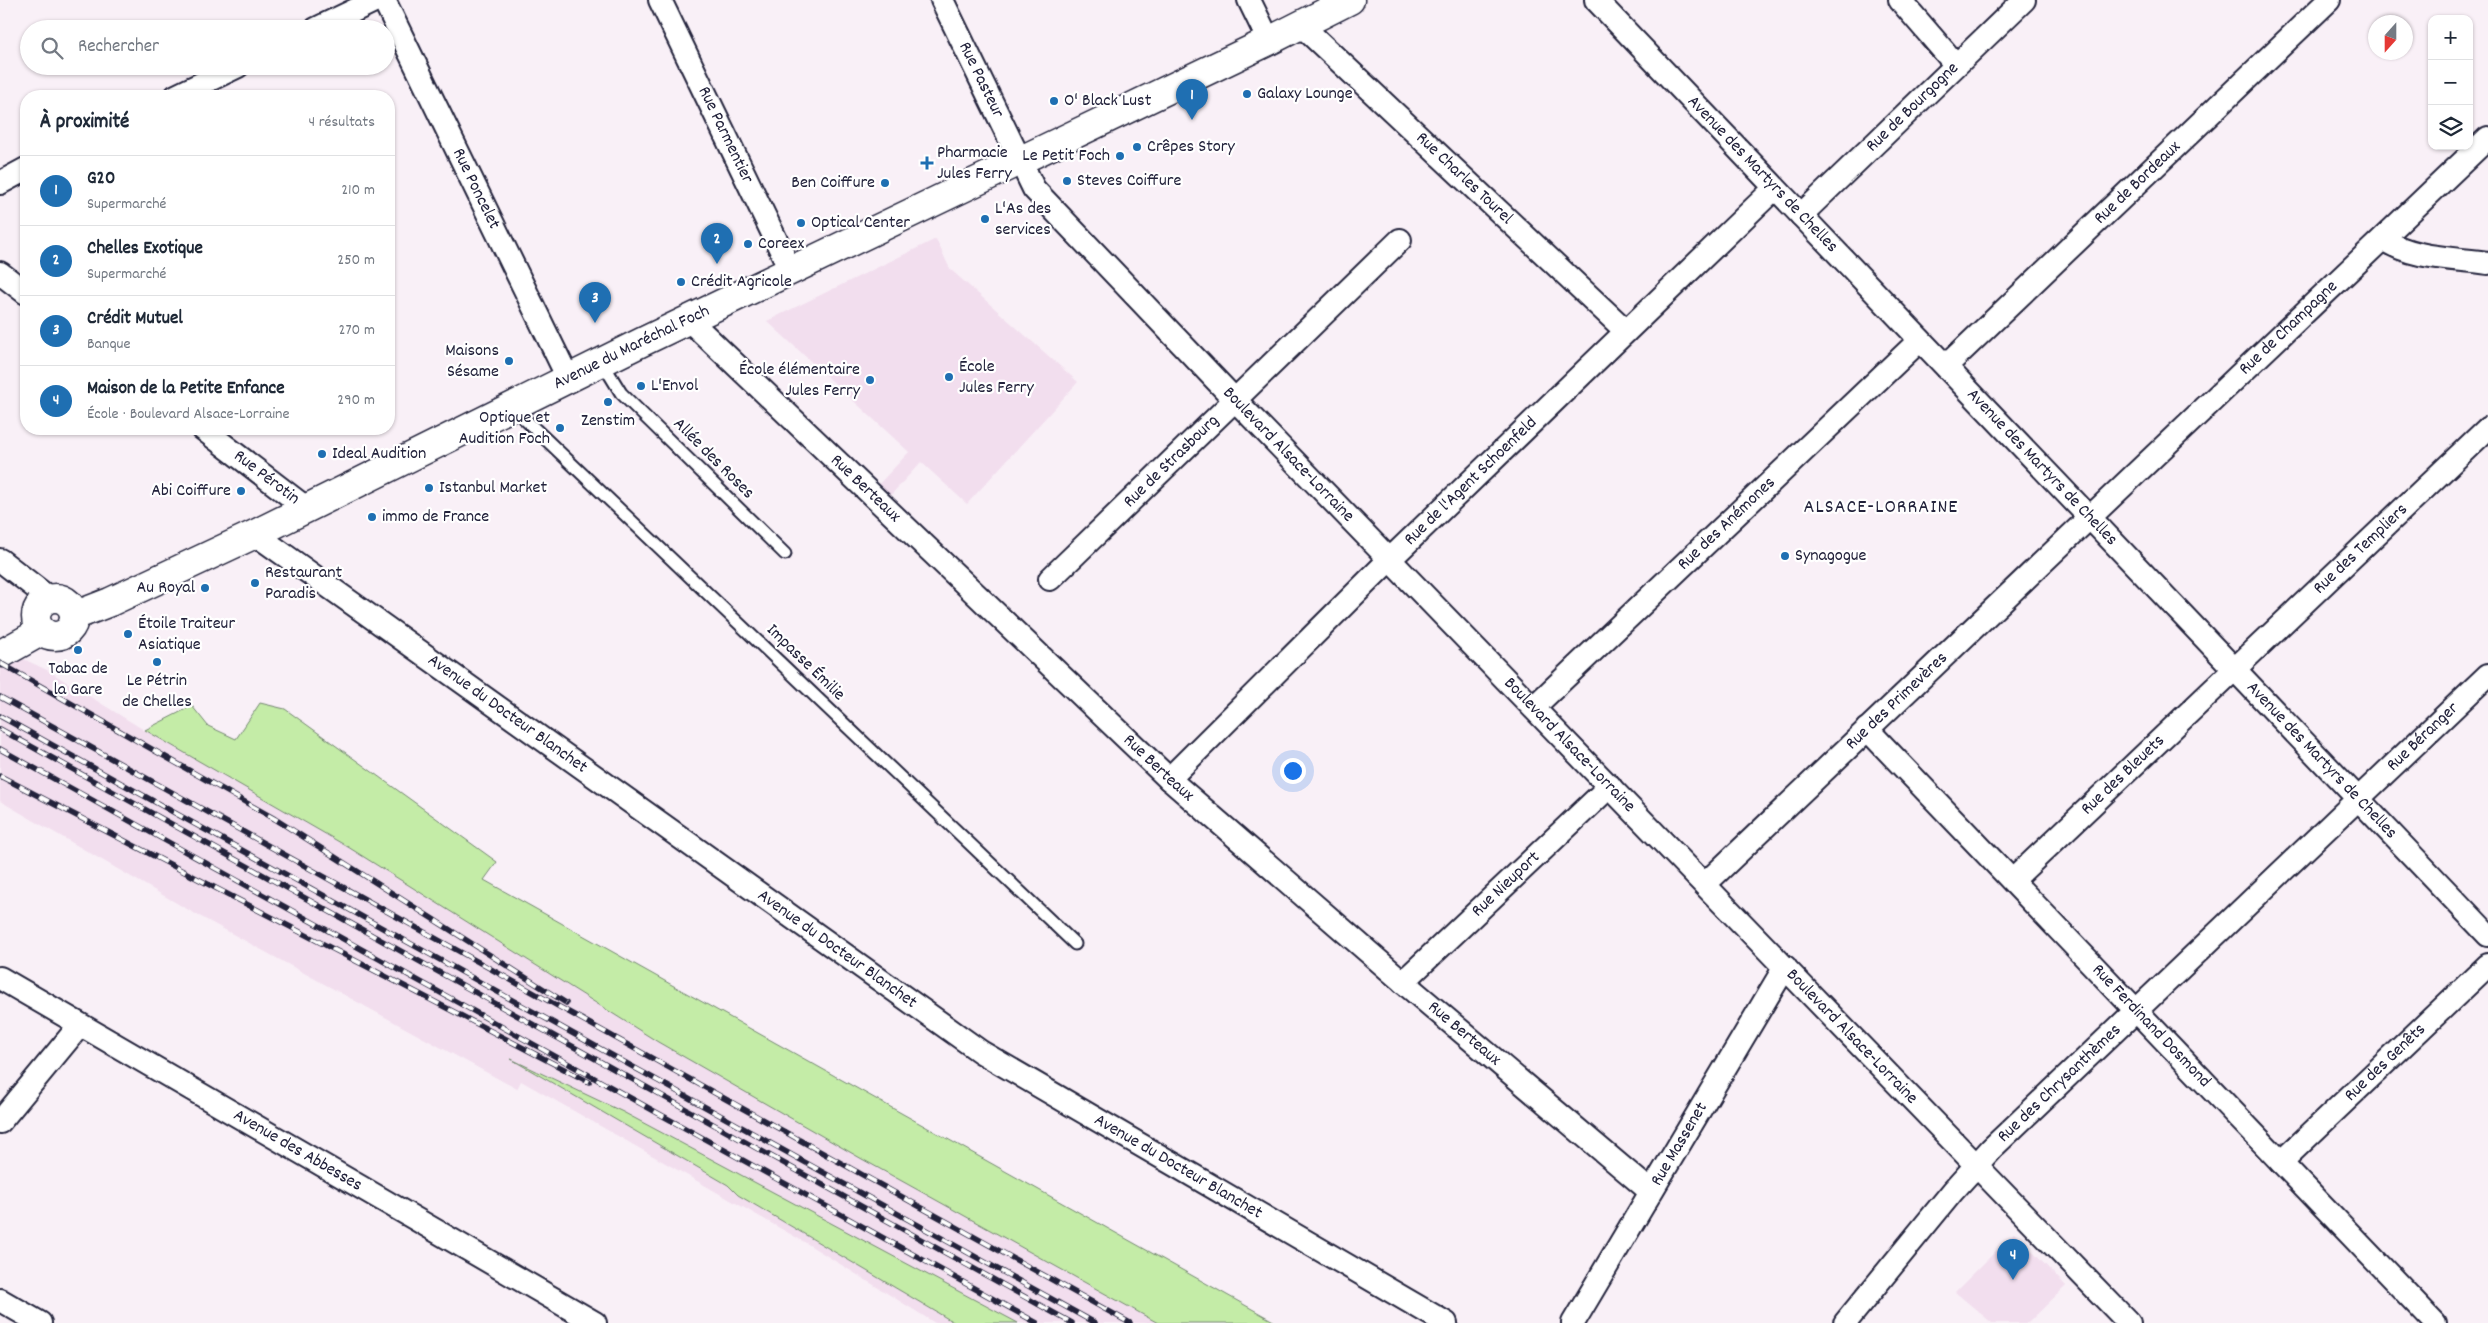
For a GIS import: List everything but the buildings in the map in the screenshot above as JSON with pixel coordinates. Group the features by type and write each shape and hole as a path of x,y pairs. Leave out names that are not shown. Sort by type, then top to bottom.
{"street":[{"path":"335,20 376,0"},
{"name":"Rue Poncelet","path":"384,0 394,20"},
{"name":"Rue Parmentier","path":"660,0 791,271"},
{"name":"Rue Pasteur","path":"942,0 1020,160"},
{"path":"1249,0 1269,41"},
{"name":"Avenue du Maréchal Foch","path":"74,616 110,602 254,534 568,378 1269,41 1350,0"},
{"name":"Avenue des Martyrs de Chelles","path":"1596,0 2358,799 2484,925"},
{"path":"1900,0 1956,64"},
{"name":"Rue de Bourgogne","path":"1801,214 2024,0"},
{"name":"Rue de Bordeaux","path":"1946,366 2328,0"},
{"name":"Rue Poncelet","path":"395,23 568,378"},
{"name":"Rue Charles Tourel","path":"1302,25 1626,331"},
{"path":"188,90 219,75"},
{"name":"Rue de Champagne","path":"2090,518 2488,138"},
{"name":"Boulevard Alsace-Lorraine","path":"1020,160 1034,188 1236,401 2129,1323"},
{"path":"0,182 20,172"},
{"name":"Rue de l'Agent Schoenfeld","path":"1169,779 1391,559 1775,188"},
{"path":"2383,238 2395,247 2409,252 2488,264"},
{"name":"Rue de Strasbourg","path":"1050,579 1236,401 1400,240"},
{"path":"0,273 20,288"},
{"name":"Rue Berteaux","path":"689,320 1169,779 1403,982 1650,1191"},
{"name":"Rue des Anémones","path":"1534,707 1920,340"},
{"name":"Rue des Templiers","path":"2235,670 2488,428"},
{"name":"Rue Pérotin","path":"211,435 306,508"},
{"name":"Rue des Primevères","path":"1705,884 2090,518"},
{"name":"Avenue du Docteur Blanchet","path":"254,534 981,1052 1446,1323"},
{"path":"0,560 48,598"},
{"path":"54,597 66,601 73,610 74,616 73,623 66,633 53,636 42,631 37,626 36,612 43,601 48,598 54,597"},
{"path":"3,653 42,631"},
{"name":"Rue des Bleuets","path":"2013,880 2235,670"},
{"name":"Rue Béranger","path":"2358,799 2488,675"},
{"name":"Rue Ferdinand Dosmond","path":"1868,729 2435,1323"},
{"name":"Rue Nieuport","path":"1403,982 1610,786"},
{"name":"Rue des Chrysanthèmes","path":"1845,1323 1976,1165 2358,799"},
{"name":"Rue des Genêts","path":"2281,1162 2488,965"},
{"name":"Rue Massenet","path":"1573,1323 1785,967"},
{"name":"Avenue des Abbesses","path":"0,978 595,1323"},
{"path":"0,1122 80,1026"},
{"path":"0,1300 40,1323"}],"lane":[{"name":"Allée des Roses","path":"602,362 621,393 785,554"},
{"name":"Impasse Émilie","path":"511,406 1075,944"}],"shaded area":[{"name":"École Jules Ferry","path":"936,239 950,269 1078,382 967,504 921,462 889,497 877,486 909,452 767,321"},
{"path":"0,648 47,670 144,730 192,706 208,726 236,739 260,703 284,708 497,862 484,880 1277,1323 935,1323 806,1243 521,1081 517,1089 192,912 0,801"},
{"path":"2014,1233 2066,1286 2028,1323 1992,1323 1955,1292"}],"green space":[{"path":"260,703 285,709 497,862 484,880 1277,1323 1158,1323 862,1159 658,1042 348,847 145,730 192,706 208,726 236,739"},
{"path":"511,1059 623,1112 1018,1323 955,1323 738,1195 728,1185"}],"railway":[{"path":"0,663 275,819 566,1003"},
{"path":"0,697 1130,1323"},
{"path":"0,716 1095,1323"},
{"path":"0,729 1072,1323"},
{"path":"0,749 1037,1323"},
{"path":"0,776 589,1082"}],"place":[{"name":"Galaxy Lounge","path":"1247,94"},
{"name":"O' Black Lust","path":"1054,101"},
{"name":"G20","path":"1192,120"},
{"name":"Crêpes Story","path":"1137,147"},
{"name":"Le Petit Foch","path":"1120,156"},
{"name":"Pharmacie Jules Ferry","path":"927,163"},
{"name":"Steves Coiffure","path":"1067,181"},
{"name":"Ben Coiffure","path":"885,183"},
{"name":"L'As des services","path":"985,219"},
{"name":"Optical Center","path":"801,223"},
{"name":"Coreex","path":"748,244"},
{"name":"Chelles Exotique","path":"717,264"},
{"name":"Crédit Agricole","path":"681,282"},
{"name":"Crédit Mutuel","path":"595,323"},
{"name":"Maisons Sésame","path":"509,361"},
{"name":"École Jules Ferry","path":"949,377"},
{"name":"École élémentaire Jules Ferry","path":"870,380"},
{"name":"L'Envol","path":"641,386"},
{"name":"Zenstim","path":"608,402"},
{"name":"Optique et Audition Foch","path":"560,428"},
{"name":"Ideal Audition","path":"322,454"},
{"name":"Istanbul Market","path":"429,488"},
{"name":"Abi Coiffure","path":"241,491"},
{"name":"immo de France","path":"372,517"},
{"name":"Synagogue","path":"1785,556"},
{"name":"Restaurant Paradis","path":"255,583"},
{"name":"Au Royal","path":"205,588"},
{"name":"Étoile Traiteur Asiatique","path":"128,634"},
{"name":"Tabac de la Gare","path":"78,650"},
{"name":"Le Pétrin de Chelles","path":"157,662"},
{"name":"Maison de la Petite Enfance","path":"2013,1280"}],"district":[{"name":"ALSACE-LORRAINE","path":"1881,508"}]}
